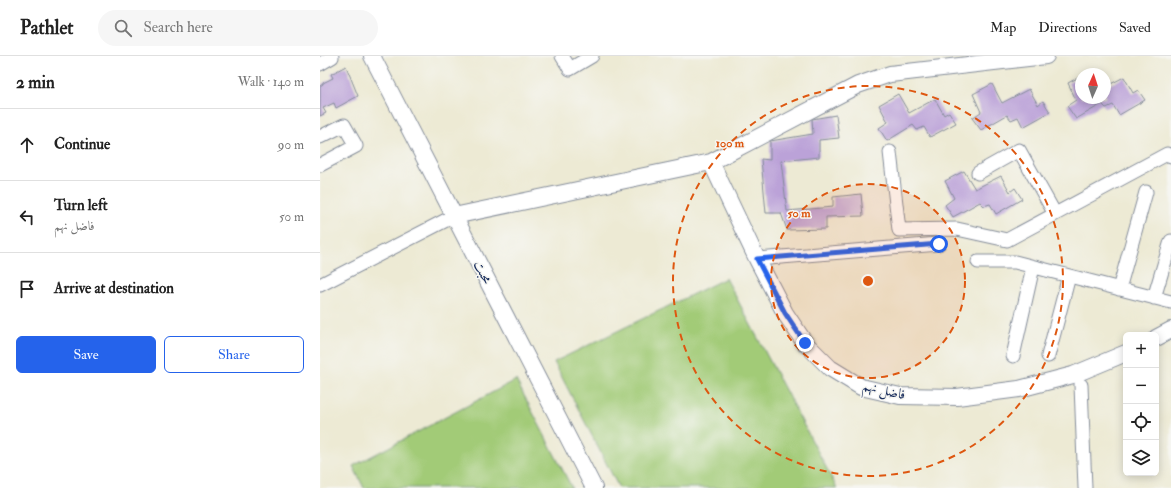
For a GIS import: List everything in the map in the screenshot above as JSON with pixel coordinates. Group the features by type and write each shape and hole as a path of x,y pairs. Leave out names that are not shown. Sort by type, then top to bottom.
{"street":[{"name":"محبت","path":"372,56 594,488"},
{"path":"562,56 570,69 592,56"},
{"path":"320,285 454,216 711,162 858,85 890,74 1046,56"},
{"path":"320,64 332,57"},
{"path":"320,137 344,126 356,146 320,165"},
{"path":"978,173 1019,150 1055,214"},
{"path":"890,152 899,230 957,229 1007,240 1167,154 1171,156"},
{"name":"فاضل نهم","path":"711,162 757,259 785,313 805,343 830,368 861,387 900,396 957,397 1019,389 1073,375 1123,354"},
{"path":"1119,289 1146,192"},
{"path":"1154,298 1171,241"},
{"path":"757,259 939,244"},
{"path":"978,262 1015,262 1171,302"},
{"path":"1013,356 1032,267"},
{"path":"1048,356 1069,276"},
{"path":"1159,336 1171,330"},
{"path":"1082,386 1085,488"}],"green space":[{"path":"726,278 837,488 619,488 554,362"},
{"path":"516,380 572,488 364,488 353,466"}],"building":[{"path":"346,66 358,96 336,108 334,103 323,108 326,113 320,116 320,86 333,78 331,74"},
{"path":"1124,77 1133,93 1138,90 1145,100 1119,115 1113,105 1106,108 1102,104 1111,104 1111,84"},
{"path":"1075,79 1075,98 1068,83"},
{"path":"992,84 1002,103 1029,89 1038,105 1043,101 1050,112 1023,127 1018,117 1011,120 1007,115 981,130 972,118 981,112 973,94"},
{"path":"898,94 909,113 935,99 944,115 949,112 956,123 930,137 924,127 917,130 913,125 887,141 879,128 888,122 879,105"},
{"path":"1075,101 1075,104 1102,104 1076,119 1067,106"},
{"path":"836,115 839,138 819,140 819,157 781,161 787,211 833,207 833,197 861,194 863,216 826,217 826,229 787,230 781,213 766,213 761,159 770,160 770,141 813,134 812,119"},
{"path":"964,171 975,189 1001,176 1010,192 1015,188 1022,199 996,214 990,204 984,206 980,202 953,217 945,205 954,198 945,181"}],"route":[{"path":"805,343 785,313 757,259 939,244"}]}
